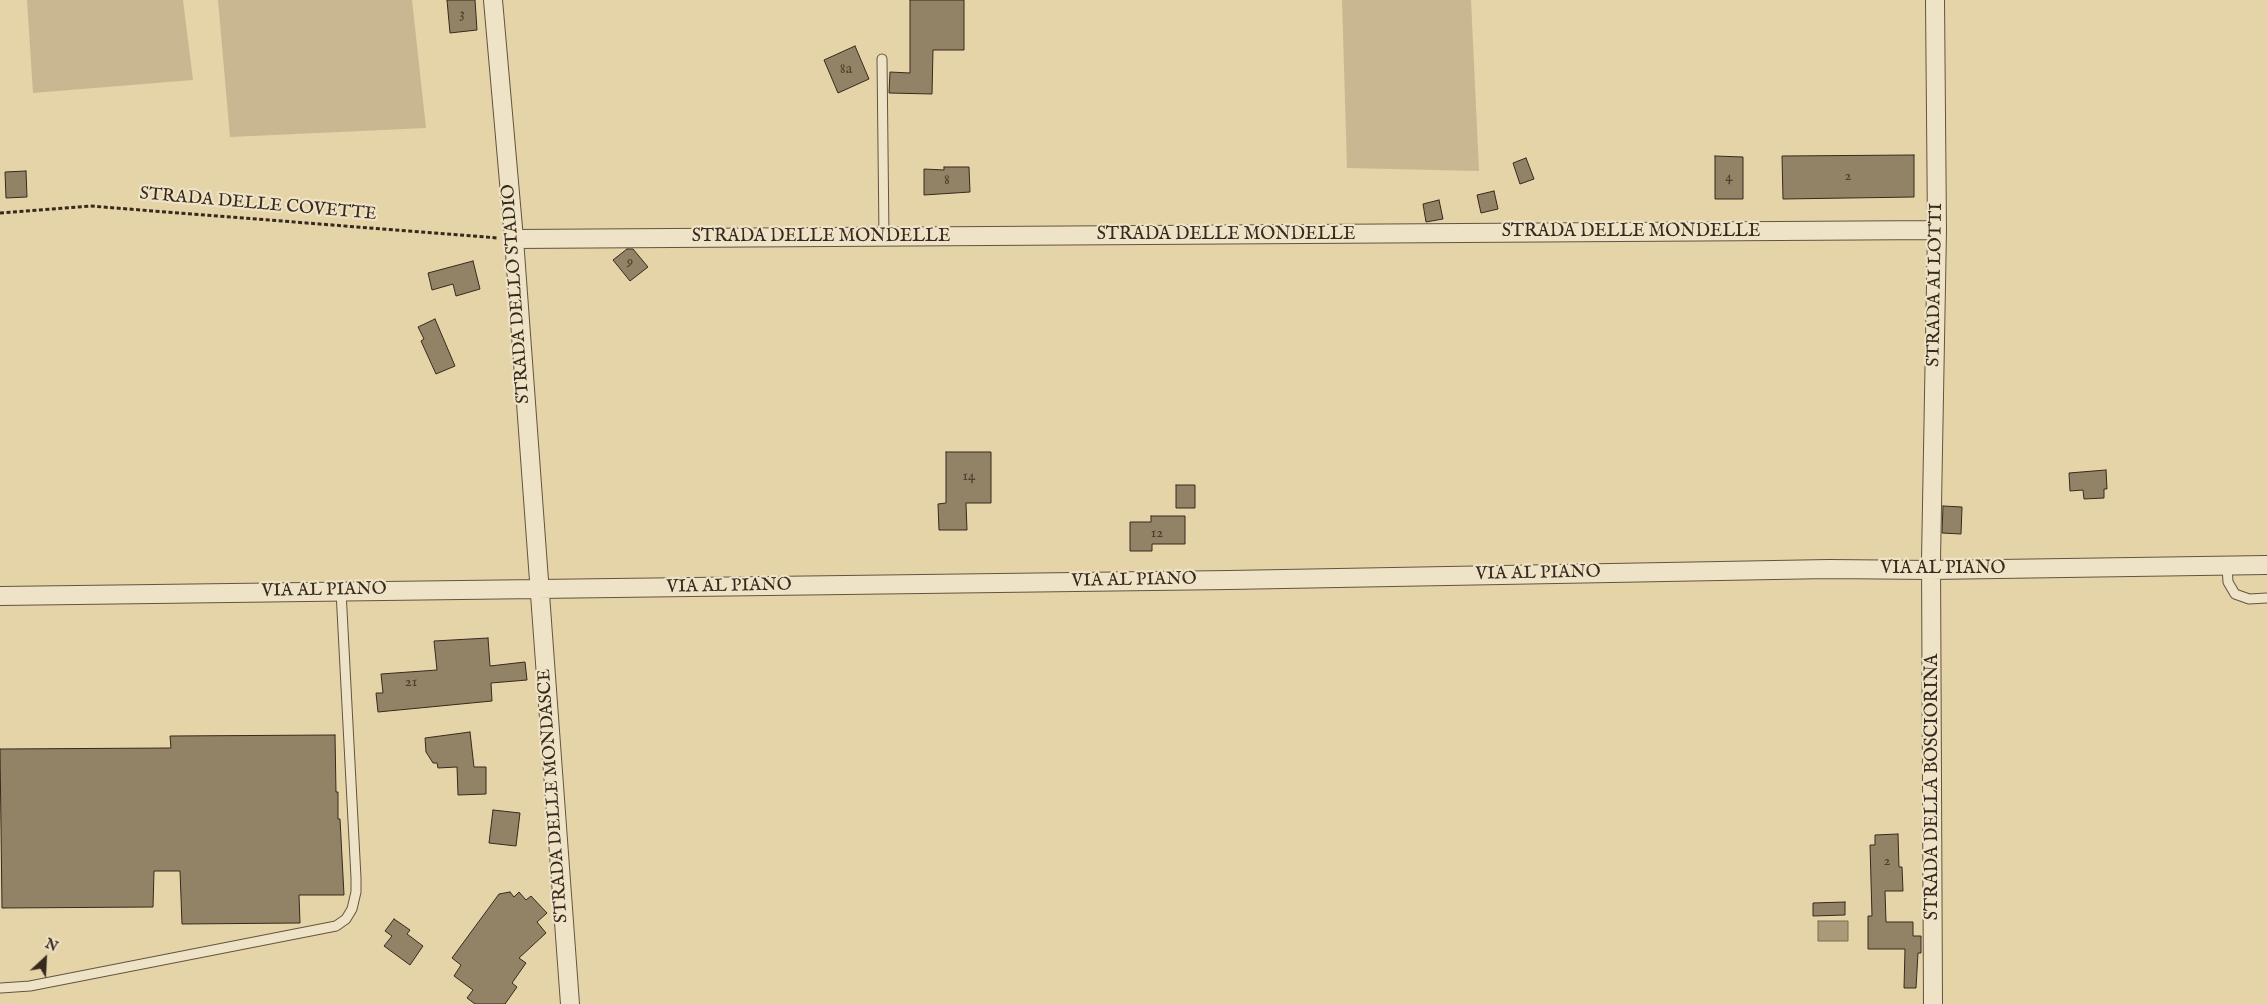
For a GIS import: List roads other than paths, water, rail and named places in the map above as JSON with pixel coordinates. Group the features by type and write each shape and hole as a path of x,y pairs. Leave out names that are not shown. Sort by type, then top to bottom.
{"street":[{"name":"STRADA DELLO STADIO","path":"493,0 514,239 538,589"},
{"name":"STRADA AI LOTTI","path":"1931,570 1937,230 1935,0"},
{"name":"STRADA DELLE MONDELLE","path":"514,239 1937,230"},
{"name":"VIA AL PIANO","path":"0,596 1229,580 1829,569 1931,570 2267,565"},
{"name":"STRADA DELLA BOSCIORINA","path":"1931,570 1933,1004"},
{"name":"STRADA DELLE MONDASCE","path":"538,589 570,1004"}],"lane":[{"path":"882,59 884,237"},
{"path":"2227,566 2228,582 2235,594 2249,599 2267,598"},
{"path":"0,988 30,986 336,926 346,919 352,909 356,892 341,591"}]}
